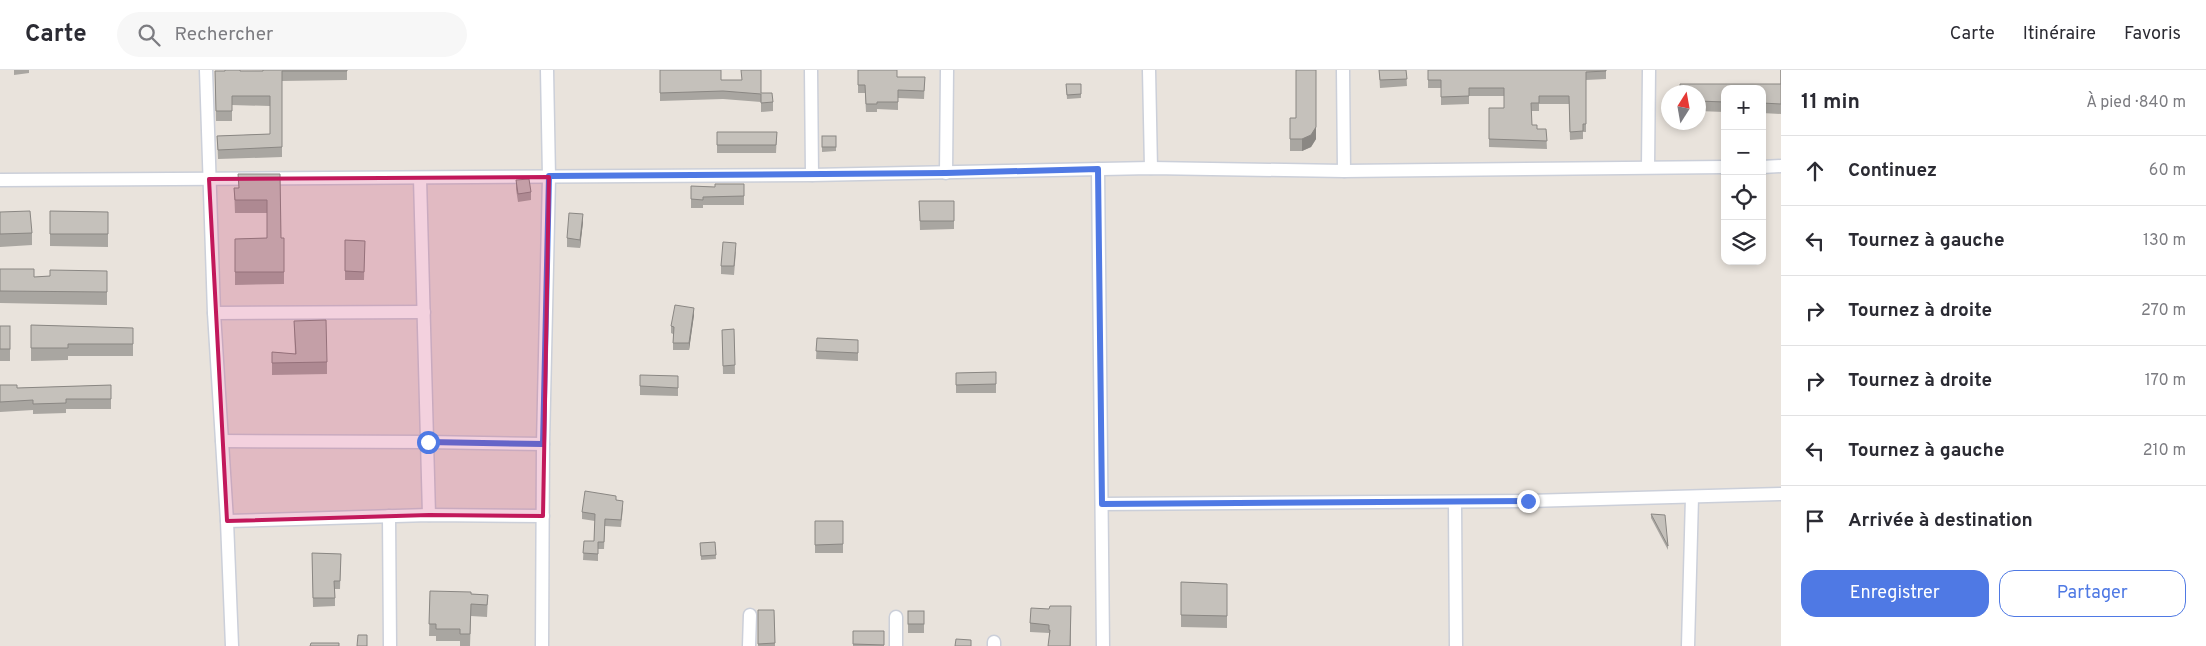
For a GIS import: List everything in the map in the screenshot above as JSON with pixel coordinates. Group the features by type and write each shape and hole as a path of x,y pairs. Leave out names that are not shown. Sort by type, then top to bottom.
{"street":[{"path":"206,70 214,313 227,521 232,646"},
{"path":"542,646 543,444 549,176 547,70"},
{"path":"811,70 812,175"},
{"path":"946,70 946,173"},
{"path":"1149,70 1150,168"},
{"path":"1343,70 1344,171"},
{"path":"1648,167 1649,70"},
{"path":"1766,166 1781,166"},
{"path":"0,180 812,175 1150,168 1344,171 1721,167"},
{"path":"1098,169 1103,646"},
{"path":"420,178 429,514"},
{"path":"214,313 424,312"},
{"path":"222,441 543,444"},
{"path":"1102,504 1455,502 1781,494"},
{"path":"1688,646 1692,497"},
{"path":"1455,502 1456,646"},
{"path":"227,521 429,514 543,516"},
{"path":"388,516 390,646"},
{"path":"749,646 750,615"},
{"path":"896,617 896,646"}],"highlighted area":[{"path":"549,177 543,516 429,515 227,521 209,179"}],"building":[{"path":"225,70 347,71 282,71 282,147 218,150 217,136 270,134 270,96 232,96 232,111 216,111 215,71"},
{"path":"660,70 721,70 721,80 742,80 741,70 761,70 761,93 772,93 773,102 761,103 761,94 723,91 660,93"},
{"path":"858,70 897,70 897,77 925,77 924,91 898,90 898,102 866,104 865,85 858,85"},
{"path":"1296,70 1316,70 1316,127 1311,135 1302,139 1290,139 1290,118 1296,118"},
{"path":"1379,70 1406,70 1407,79 1380,80"},
{"path":"1428,70 1606,71 1586,72 1586,124 1583,124 1583,131 1570,132 1569,96 1539,96 1539,103 1531,103 1532,125 1537,125 1537,129 1546,129 1547,141 1489,139 1489,108 1504,108 1504,88 1469,88 1469,96 1441,97 1441,80 1428,80"},
{"path":"1066,84 1081,84 1081,94 1067,95"},
{"path":"1680,84 1781,84 1781,104 1766,103 1766,85 1721,85 1721,102 1706,101 1706,85"},
{"path":"717,132 777,132 776,145 717,145"},
{"path":"822,136 836,136 836,147 822,147"},
{"path":"238,174 280,174 281,238 284,238 284,272 235,272 235,239 267,238 267,200 235,200 234,188 239,188"},
{"path":"529,179 531,192 518,194 516,180"},
{"path":"715,184 744,184 744,196 703,197 703,200 691,199 691,186 715,187"},
{"path":"919,201 954,201 954,221 920,221"},
{"path":"30,211 32,233 0,234 0,212"},
{"path":"50,211 108,212 108,234 50,234"},
{"path":"569,213 583,214 580,240 567,238"},
{"path":"345,240 365,241 364,272 345,271"},
{"path":"723,242 736,243 734,266 721,266"},
{"path":"0,269 34,269 34,277 50,276 50,270 107,271 107,292 0,291"},
{"path":"675,305 694,308 689,343 673,343 674,327 671,326"},
{"path":"326,320 327,362 272,363 272,352 296,354 294,321"},
{"path":"31,325 133,328 133,344 68,344 68,348 31,348"},
{"path":"0,326 10,326 10,349 0,349"},
{"path":"734,329 735,365 723,366 722,330"},
{"path":"817,338 858,340 858,353 816,351"},
{"path":"996,372 996,384 956,385 956,373"},
{"path":"640,375 678,376 678,388 640,386"},
{"path":"0,385 17,385 17,388 111,385 111,399 66,399 66,403 33,404 33,400 0,402"},
{"path":"585,491 616,496 616,500 623,501 621,520 605,519 604,542 598,542 598,554 583,553 584,541 594,541 595,514 582,512"},
{"path":"1651,514 1665,515 1668,546"},
{"path":"815,521 843,521 843,544 815,545"},
{"path":"715,542 716,555 701,556 700,543"},
{"path":"312,553 341,554 340,581 334,581 335,598 313,598"},
{"path":"1181,582 1227,584 1227,616 1181,615"},
{"path":"430,591 471,592 471,594 488,595 487,605 471,604 470,634 460,634 460,629 436,629 436,624 429,624"},
{"path":"1050,606 1071,606 1070,646 1048,646 1049,625 1030,623 1031,608 1049,609"},
{"path":"758,610 774,610 775,643 758,644"},
{"path":"908,611 924,611 924,624 908,624"},
{"path":"853,631 884,631 884,645 853,644"},
{"path":"358,635 367,635 367,646 357,646"},
{"path":"956,639 971,640 971,646 955,646"},
{"path":"311,643 339,643 339,646 310,646"}],"route":[{"path":"428,442 543,444 549,176 812,175 1098,169 1102,504 1528,501"}]}
